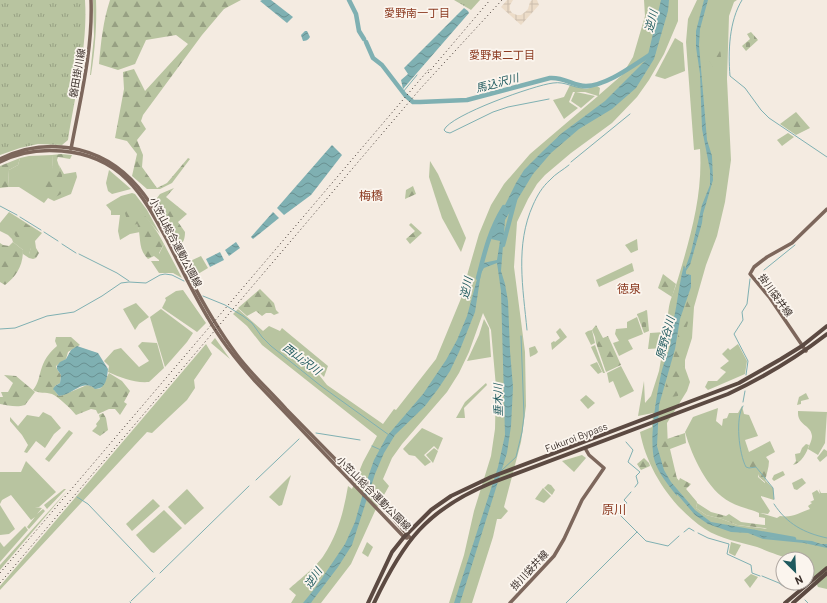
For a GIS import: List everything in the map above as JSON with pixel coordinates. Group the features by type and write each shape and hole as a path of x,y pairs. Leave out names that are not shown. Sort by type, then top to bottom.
{"highway":[{"name":"Fukuroi Bypass","path":"368,603 392,552 423,516 451,496 481,481 739,382 802,346 827,326"},
{"name":"Fukuroi Bypass","path":"374,603 392,567 411,539 433,515 462,496 479,488 728,394 782,366 806,351 827,334"},
{"path":"785,603 793,601 817,580 827,568"},
{"path":"817,580 827,574"}],"main road":[{"name":"磐田掛川線","path":"71,150 89,50 92,22 91,0"},
{"path":"0,159 20,151 36,147 52,146 71,150"},
{"name":"小笠山総合運動公園線","path":"71,150 83,152 117,171 143,195 201,299 222,333 246,366 377,501 406,535"},
{"path":"0,162 21,154 36,151 71,150"},
{"name":"掛川袋井線","path":"806,351 770,298 750,274 754,267 767,256 792,243 827,208"},
{"name":"小笠山総合運動公園線","path":"166,235 208,319 244,369 375,507 411,539"},
{"name":"掛川袋井線","path":"510,603 554,556 564,540 582,500 604,468 589,455 585,448"}],"green space":[{"path":"0,0 85,0 85,35 83,53 68,140 62,145 38,144 0,155"},
{"path":"93,0 96,0 96,28 94,56 90,75 94,36"},
{"path":"110,0 241,0 224,9 202,35 143,115 141,121 146,129 137,140 143,155 142,167 157,188 167,183 188,158 190,159 172,183 160,189 147,189 132,176 137,154 127,141 115,138 124,89 123,72 134,69 145,91 188,44 176,35 146,40 135,64 118,70 99,64 104,24"},
{"path":"454,0 480,0 471,10"},
{"path":"644,0 678,0 678,21 664,54 637,97 612,123 571,153 545,175 537,184 517,222 514,267 525,352 526,406 521,442 504,507 508,511 501,519 497,519 493,537 472,603 449,603 464,555 474,511 491,456 495,429 496,387 491,330 483,313 469,352 459,373 447,392 402,444 392,458 383,479 389,486 375,511 351,564 321,603 291,603 296,595 289,589 317,563 329,547 340,522 348,486 352,489 363,462 377,436 262,345 247,326 233,314 238,309 263,331 269,326 280,331 282,328 328,366 324,377 308,361 327,385 383,424 394,409 396,410 436,359 462,296 479,234 491,205 504,184 530,154 598,96 585,92 576,92 595,96 581,108 571,101 575,92 573,92 569,102 578,108 564,119 553,100 564,97 570,85 586,89 597,86 600,88 599,95 622,75 633,57 645,16"},
{"path":"697,0 737,0 734,2 729,16 727,79 731,160 725,202 717,236 706,265 694,307 692,338 685,360 685,368 690,382 687,391 667,423 668,448 676,477 697,503 696,508 706,515 737,525 767,529 765,528 765,518 759,517 759,513 730,502 714,489 696,462 685,432 693,417 718,408 716,421 722,426 723,419 727,418 729,413 738,413 742,406 744,414 749,415 758,436 745,440 749,452 770,441 775,452 766,457 759,457 758,477 765,483 765,480 773,488 774,500 761,496 770,511 768,514 760,513 777,518 780,516 795,515 810,509 808,506 812,503 810,502 814,500 812,493 817,490 820,494 819,489 821,493 827,493 827,589 818,587 815,581 815,551 775,551 775,554 757,547 724,538 705,529 693,520 672,499 663,487 655,474 643,446 640,432 652,427 653,413 638,416 644,381 645,403 651,396 659,371 663,348 648,349 650,333 665,332 665,339 670,302 686,249 700,183 700,149 694,150 686,42 688,19"},
{"path":"751,32 758,40 746,51 742,46 750,39 747,34"},
{"path":"675,38 683,43 685,71 665,79 655,76"},
{"path":"718,46 720,47 721,57 713,67 709,60 711,51"},
{"path":"796,112 810,128 796,135 780,124"},
{"path":"788,133 794,137 782,146 777,140"},
{"path":"52,155 53,169 60,171 59,165 64,174 76,172 77,177 71,194 54,201 48,198 44,203 19,187 8,187 9,170 18,165 20,158"},
{"path":"52,155 72,155 70,159 58,157 57,160 62,175 62,178 59,181 62,190 61,194 52,199 46,196 38,187 53,174"},
{"path":"20,158 18,165 9,170 8,187 0,188 0,166"},
{"path":"430,161 438,174 466,238 461,252 442,218 429,177"},
{"path":"109,170 131,189 112,194 108,191 106,183"},
{"path":"413,186 416,194 405,199 406,190"},
{"path":"174,188 166,197 187,214 178,222 185,232 185,236 182,244 178,247 154,202 160,194"},
{"path":"132,193 135,194 147,210 160,234 137,208 137,224 140,232 130,234 120,240 118,231 120,215 111,215 111,211 106,205 121,196"},
{"path":"137,207 145,216 164,244 159,253 159,260 154,256 148,259 142,251 137,224 128,224 125,213 128,208"},
{"path":"9,212 42,233 35,241 36,248 31,248 29,258 23,254 23,250 13,242 8,235 0,231 0,223"},
{"path":"20,220 33,228 32,231 21,240 16,236 13,230"},
{"path":"411,223 422,233 410,244 406,239 415,231 409,225"},
{"path":"637,239 638,250 631,253 625,245"},
{"path":"13,242 23,250 22,261 16,274 5,285 0,282 0,243 9,246"},
{"path":"164,244 182,278 173,273 159,273 151,261 159,261 159,254"},
{"path":"31,247 36,248 39,253 36,258 33,259 29,258"},
{"path":"201,256 208,268 193,277 186,263"},
{"path":"632,263 634,271 599,287 596,280"},
{"path":"663,274 676,284 672,297 658,288"},
{"path":"260,289 274,303 276,310 279,313 274,315 271,313 266,313 262,316 256,311 247,316 238,308"},
{"path":"183,290 206,323 197,332 162,308 166,300 165,298 176,291"},
{"path":"690,294 693,295 689,319 682,343 684,374 680,383 678,396 671,397 665,389 683,313"},
{"path":"136,303 149,317 139,324 135,330 123,309"},
{"path":"161,309 193,333 165,367 150,317"},
{"path":"647,310 649,331 644,333 637,314"},
{"path":"637,317 643,334 628,340 633,349 619,356 613,343 619,341 615,334 616,329 627,328 627,322"},
{"path":"484,319 489,328 491,357 467,361 479,335"},
{"path":"596,325 603,338 608,336 621,365 606,372 592,330"},
{"path":"560,328 567,337 552,350 551,343 560,338 556,332"},
{"path":"592,330 595,343 591,345 585,333"},
{"path":"56,337 71,337 80,345 68,352 66,359 56,366 61,375 60,383 55,386 54,390 59,396 87,385 98,389 101,388 109,373 122,381 130,391 124,402 127,404 120,415 115,409 109,409 98,414 96,410 91,409 76,415 65,403 52,394 33,390 38,382 45,361 57,346 55,341"},
{"path":"215,338 230,359 211,343"},
{"path":"142,342 157,343 164,368 149,382 133,381 108,372 109,366 104,361 114,350 121,348 139,367 149,361 138,346"},
{"path":"206,344 212,354 194,380 195,388 187,400 152,433 147,432 0,590 0,586"},
{"path":"738,344 747,361 745,374 708,390 705,387 708,381 717,381 726,372 720,368 729,361 722,354 728,348 730,350"},
{"path":"595,345 605,373 603,373 591,347"},
{"path":"535,346 538,352 530,357 529,348"},
{"path":"597,362 602,372 598,374 590,365"},
{"path":"621,366 634,391 620,398 613,381 609,383 607,373"},
{"path":"4,375 16,376 35,392 25,405 15,406 0,404 0,397 3,397 1,392 8,392 13,383"},
{"path":"486,383 487,385 464,408 465,418 456,418 465,402"},
{"path":"806,393 809,399 801,401 801,404 797,405 799,397"},
{"path":"586,395 595,403 588,409 580,400"},
{"path":"798,411 827,412 825,443 818,455 808,449 812,438 811,432 800,420"},
{"path":"43,412 51,416 61,428 54,434 45,448 36,441 27,453 24,452 28,445 10,421 10,417 18,426 27,415 39,417"},
{"path":"103,413 106,418 108,430 100,436 92,431 97,426 96,424 100,419 99,415"},
{"path":"422,428 443,438 438,450 434,446 424,455 431,462 425,466 415,456 409,455 403,449"},
{"path":"69,430 73,433 49,462 45,459"},
{"path":"685,433 686,443 670,449 678,483 680,478 691,484 686,489 697,502 695,508 664,471 658,453 659,444 664,440"},
{"path":"806,444 809,445 807,451 799,462 793,465 796,461 795,454 800,453"},
{"path":"434,448 438,451 433,463 426,455"},
{"path":"824,449 827,451 827,456 820,462 817,458"},
{"path":"582,455 586,458 574,472 562,461"},
{"path":"766,457 769,461 765,482 749,465 746,458"},
{"path":"644,458 650,466 641,470 637,464"},
{"path":"26,461 56,492 39,507 35,507 42,508 37,514 43,509 45,511 29,529 27,527 35,517 31,520 11,495 2,500 0,504 0,472 21,472"},
{"path":"783,471 785,475 774,481 772,479 774,475"},
{"path":"291,475 282,505 279,506 269,497"},
{"path":"802,478 806,483 797,490 794,489 792,483"},
{"path":"548,484 555,490 552,495 544,488"},
{"path":"543,488 551,496 544,503 535,499"},
{"path":"66,489 47,509 44,505"},
{"path":"187,489 204,508 185,525 168,507"},
{"path":"68,490 0,570 0,565"},
{"path":"153,499 160,506 132,531 126,524"},
{"path":"697,503 711,512 726,516 729,514 741,522 765,525 765,528 737,525 706,515 696,508"},
{"path":"0,505 15,529 9,534 0,535"},
{"path":"164,510 182,528 154,553 151,552 136,535"},
{"path":"25,526 28,530 0,562 0,542 4,547"},
{"path":"367,542 373,547 368,557 362,553"},
{"path":"731,542 741,545 735,556 729,553"},
{"path":"751,574 758,577 750,588 744,580"}],"shaded area":[{"path":"507,0 513,0 510,5 510,10 512,13 517,15 521,15 528,9 532,0 537,0 539,5 521,25 501,7"}],"water":[{"path":"271,0 293,17 287,23 260,1"},
{"path":"661,0 669,0 668,11 654,59 636,88 612,109 579,129 551,153 533,174 505,220 501,271 508,301 513,387 511,426 507,453 460,603 454,603 498,467 505,435 501,291 497,263 484,268 481,273 475,312 450,371 425,406 395,435 384,453 375,474 352,545 338,567 311,603 303,603 316,587 345,544 355,522 374,460 387,436 423,394 446,360 457,340 467,316 488,239 524,170 562,133 605,101 647,59","holes":["491,239 500,241 497,260 483,263"]},
{"path":"704,0 708,0 700,29 699,45 707,140 712,156 713,180 690,265 686,271 686,274 691,275 691,287 680,319 675,349 659,405 657,446 664,470 671,482 695,510 711,522 756,530 770,537 827,544 827,548 804,543 763,539 748,533 731,532 708,524 695,515 677,494 677,496 655,462 652,443 654,417 660,379 671,338 666,344 675,315 684,265 685,269 691,252 702,205 710,185 710,170 702,129 700,74 696,47 696,31"},
{"path":"464,8 469,13 403,89 401,80 408,74 404,68"},
{"path":"307,31 310,37 303,41 301,35"},
{"path":"332,145 342,155 311,195 284,215 277,208"},
{"path":"273,212 279,218 253,239 251,237"},
{"path":"236,242 240,248 229,256 225,250"},
{"path":"220,252 224,260 210,267 206,259"},
{"path":"77,346 98,353 108,369 104,385 99,389 95,389 86,385 59,396 53,389 60,383 61,375 57,369 57,366 60,362 66,359 71,350"}],"waterway":[{"name":"馬込沢川","path":"349,0 356,14 359,31 364,39"},
{"path":"742,0 734,17 730,37 730,76 745,88 761,110 769,118 827,157"},
{"name":"馬込沢川","path":"366,42 373,58 382,65 405,95 413,102 467,100 550,78 560,79 581,86 594,85 621,74 653,53"},
{"path":"405,95 403,92 417,75"},
{"path":"549,99 508,107 493,112 450,133 444,130 450,124 476,109 529,89 553,83 589,88 606,81"},
{"path":"571,162 630,114"},
{"path":"527,330 522,283 522,251 527,220 542,189 554,176 569,165"},
{"name":"垂木川","path":"503,245 515,200"},
{"path":"0,206 17,215"},
{"name":"逆川","path":"478,278 491,233 504,207"},
{"path":"20,217 41,230"},
{"path":"44,232 58,241"},
{"path":"62,244 76,253"},
{"path":"764,270 795,245"},
{"path":"79,254 117,273 129,281"},
{"path":"0,329 15,328 47,316 74,312 121,283 146,283 160,275 165,274 172,275 184,281"},
{"path":"746,375 748,361 734,334 743,320 742,312 747,304 750,279"},
{"name":"西山沢川","path":"203,296 225,305 243,316 252,323 262,337 271,346 321,386 389,435"},
{"path":"502,470 516,457 522,432 524,416 521,336"},
{"path":"743,402 745,391"},
{"path":"743,406 739,419 741,454 746,467 756,467 773,488 774,499"},
{"path":"316,433 360,440"},
{"path":"256,480 299,439"},
{"path":"626,442 633,450 628,462 640,472 636,476 638,483 635,487"},
{"path":"372,446 381,450"},
{"path":"160,573 249,486"},
{"path":"631,492 624,500 627,503 618,513 646,541 668,546 679,536"},
{"path":"77,497 88,504 153,572"},
{"path":"774,504 779,511 797,527 827,538"},
{"path":"684,532 689,528 694,531"},
{"path":"566,603 637,532"},
{"name":"原野谷川","path":"754,532 794,539"},
{"path":"698,533 708,538 729,544 727,554 751,565 752,573 760,576"},
{"path":"762,576 775,581"},
{"path":"131,601 155,578"},
{"path":"805,600 808,603"}],"railway":[{"path":"428,73 490,0"},
{"path":"0,583 421,88 502,0"},
{"path":"0,573 430,68"}],"district":[{"name":"愛野南一丁目","path":"417,13"},
{"name":"愛野東二丁目","path":"502,55"},
{"name":"梅橋","path":"371,196"},
{"name":"徳泉","path":"629,289"},
{"name":"原川","path":"614,510"}]}
